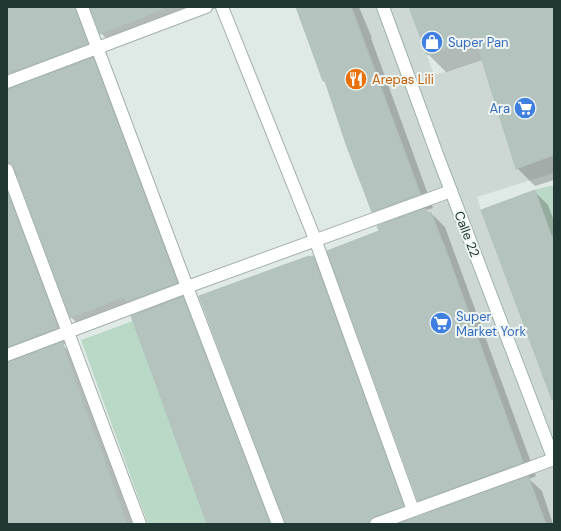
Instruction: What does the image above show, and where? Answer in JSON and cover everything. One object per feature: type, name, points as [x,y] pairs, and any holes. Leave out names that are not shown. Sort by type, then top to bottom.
[{"type":"street","points":[[82,7],[278,524]]},
{"type":"street","points":[[7,82],[206,7]]},
{"type":"street","points":[[222,7],[315,239],[413,510]]},
{"type":"street","name":"Calle 22","points":[[383,7],[451,191],[554,460]]},
{"type":"street","points":[[7,170],[140,524]]},
{"type":"street","points":[[7,355],[315,239],[451,191]]},
{"type":"street","points":[[376,524],[554,460]]},
{"type":"shaded area","points":[[352,7],[409,7],[434,75],[481,60],[554,33],[554,173],[477,197],[554,406],[554,524],[545,524],[432,212],[428,213]]},
{"type":"green space","points":[[554,185],[554,234],[551,236],[534,190]]},
{"type":"green space","points":[[133,321],[207,524],[148,524],[81,340]]},
{"type":"building","points":[[7,7],[75,7],[88,44],[7,74]]},
{"type":"building","points":[[90,7],[164,7],[164,9],[100,34]]},
{"type":"building","points":[[296,7],[351,7],[420,194],[372,212],[346,144],[325,81],[323,81]]},
{"type":"building","points":[[409,7],[554,7],[554,155],[516,169],[475,38],[427,55]]},
{"type":"building","points":[[93,58],[177,283],[126,302],[124,297],[70,318],[14,167],[7,163],[7,89]]},
{"type":"building","points":[[535,190],[554,243],[554,400],[552,400],[481,210]]},
{"type":"building","points":[[7,191],[57,328],[7,347]]},
{"type":"building","points":[[425,208],[427,214],[431,212],[443,242],[523,462],[418,501],[327,251],[379,231],[377,226]]},
{"type":"building","points":[[309,256],[313,256],[404,506],[373,517],[369,524],[285,524],[199,296]]},
{"type":"building","points":[[183,297],[270,524],[207,524],[131,316]]},
{"type":"building","points":[[62,342],[127,524],[7,524],[7,362]]},
{"type":"building","points":[[528,476],[546,524],[398,524]]},
{"type":"place","name":"Super Pan","points":[[432,42]]},
{"type":"place","name":"Arepas Lili","points":[[356,79]]},
{"type":"place","name":"Ara","points":[[525,108]]},
{"type":"place","name":"Super Market York","points":[[441,323]]}]
